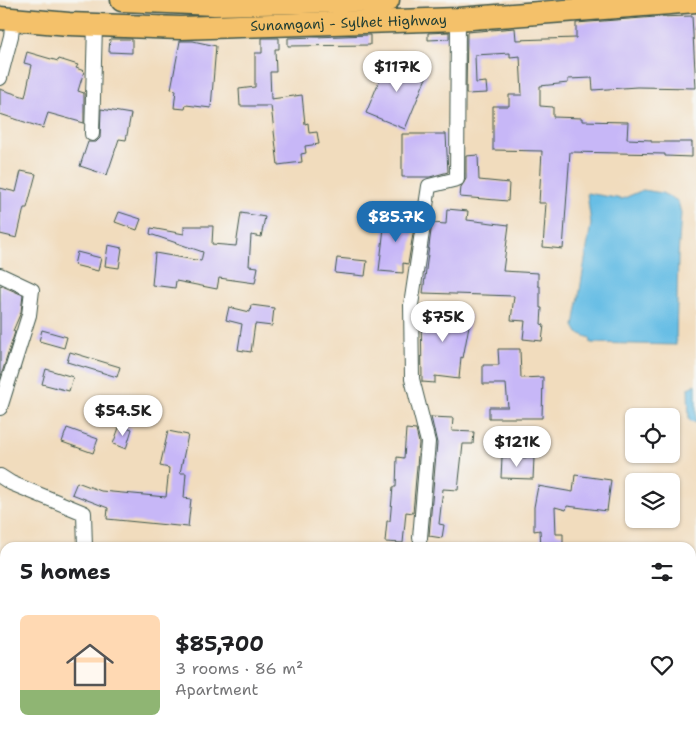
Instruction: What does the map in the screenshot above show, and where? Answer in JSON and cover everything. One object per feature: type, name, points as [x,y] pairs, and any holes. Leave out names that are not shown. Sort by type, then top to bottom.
[{"type":"main road","name":"Sunamganj - Sylhet Highway","points":[[122,0],[214,4],[388,0]]},
{"type":"main road","name":"Sunamganj - Sylhet Highway","points":[[6,18],[95,25],[180,28],[458,19],[696,1]]},
{"type":"street","points":[[0,78],[12,36],[6,18]]},
{"type":"street","points":[[420,538],[428,442],[412,380],[411,305],[429,186],[457,179],[458,19]]},
{"type":"street","points":[[92,134],[95,25]]},
{"type":"street","points":[[0,275],[32,290],[29,315],[0,408]]},
{"type":"street","points":[[0,476],[11,483],[84,513],[85,542]]},
{"type":"water","points":[[643,190],[662,193],[678,201],[681,213],[676,345],[591,343],[590,338],[578,333],[574,326],[591,224],[587,193],[622,199]]},
{"type":"water","points":[[696,384],[696,423],[689,420],[688,388]]},
{"type":"building","points":[[692,16],[696,88],[637,87],[593,90],[592,78],[568,79],[568,83],[540,86],[540,106],[553,107],[553,117],[582,118],[582,121],[628,122],[627,139],[651,140],[651,142],[692,142],[692,157],[665,156],[665,154],[570,152],[563,249],[543,247],[546,203],[539,203],[542,151],[493,150],[493,106],[509,106],[509,95],[522,95],[520,56],[510,57],[510,53],[475,55],[476,83],[486,82],[487,93],[466,94],[467,32],[515,28],[516,40],[576,38],[576,23]]},
{"type":"building","points":[[449,32],[449,39],[428,40],[428,33]]},
{"type":"building","points":[[370,35],[370,45],[288,46],[288,38]]},
{"type":"building","points":[[262,38],[279,38],[279,49],[275,49],[276,72],[270,72],[271,99],[302,95],[305,124],[308,123],[309,133],[317,132],[319,144],[305,146],[306,153],[301,154],[302,162],[278,165],[271,106],[240,106],[239,89],[255,87],[255,53],[262,53]]},
{"type":"building","points":[[110,39],[132,39],[132,53],[109,52]]},
{"type":"building","points":[[180,41],[193,41],[216,46],[211,108],[186,105],[185,109],[174,108],[176,90],[171,89]]},
{"type":"building","points":[[27,52],[78,65],[76,68],[84,71],[78,91],[84,93],[84,123],[48,113],[43,128],[0,114],[0,89],[25,97],[32,65],[24,63]]},
{"type":"building","points":[[389,57],[428,73],[405,129],[366,113]]},
{"type":"building","points":[[101,109],[131,114],[126,140],[119,139],[107,175],[80,166],[88,142],[96,142],[100,138]]},
{"type":"building","points":[[402,134],[446,134],[448,172],[430,177],[402,177]]},
{"type":"building","points":[[478,155],[479,180],[509,183],[508,201],[460,197],[461,187],[466,179],[466,156]]},
{"type":"building","points":[[21,171],[36,174],[27,208],[24,208],[17,238],[0,234],[0,188],[16,192]]},
{"type":"building","points":[[392,209],[406,211],[406,221],[415,222],[408,264],[403,263],[403,273],[379,271],[385,219],[391,220]]},
{"type":"building","points":[[447,209],[468,211],[467,220],[509,225],[503,271],[538,273],[540,308],[542,308],[541,324],[544,325],[542,341],[523,339],[525,321],[511,320],[514,296],[423,293],[432,223],[446,224]]},
{"type":"building","points":[[119,212],[141,219],[137,230],[115,222]]},
{"type":"building","points":[[241,213],[265,217],[261,237],[251,235],[249,266],[258,267],[255,283],[219,278],[217,289],[176,281],[175,288],[152,285],[155,253],[201,261],[203,252],[150,234],[151,228],[184,234],[184,226],[213,226],[212,244],[236,246]]},
{"type":"building","points":[[108,245],[122,248],[119,268],[105,266]]},
{"type":"building","points":[[77,252],[101,258],[98,271],[74,265]]},
{"type":"building","points":[[337,258],[367,261],[365,276],[335,273]]},
{"type":"building","points":[[0,285],[23,295],[21,312],[13,331],[15,332],[0,379]]},
{"type":"building","points":[[251,305],[274,308],[272,326],[255,324],[251,352],[238,350],[242,324],[226,320],[229,307],[250,312]]},
{"type":"building","points":[[421,307],[471,315],[463,358],[461,357],[459,379],[435,376],[435,383],[422,382]]},
{"type":"building","points":[[42,330],[67,337],[64,348],[39,341]]},
{"type":"building","points":[[498,349],[520,349],[521,378],[543,377],[542,418],[489,418],[489,407],[508,407],[506,384],[483,384],[483,365],[499,365]]},
{"type":"building","points":[[70,352],[120,367],[117,377],[67,362]]},
{"type":"building","points":[[46,369],[73,377],[69,391],[42,384]]},
{"type":"building","points":[[431,417],[453,418],[452,431],[474,432],[473,444],[463,444],[458,490],[443,489],[439,524],[444,525],[442,538],[429,536],[437,443]]},
{"type":"building","points":[[120,425],[132,429],[126,449],[113,444]]},
{"type":"building","points":[[67,428],[98,439],[93,453],[62,442]]},
{"type":"building","points":[[406,429],[416,430],[419,443],[413,513],[406,512],[403,542],[385,542],[387,521],[390,521],[393,487],[396,487],[397,457],[404,458]]},
{"type":"building","points":[[168,431],[188,435],[180,473],[186,473],[184,498],[191,499],[188,527],[107,519],[108,508],[72,494],[77,482],[101,491],[166,497],[169,468],[160,466]]},
{"type":"building","points":[[502,457],[534,458],[533,479],[501,478]]},
{"type":"building","points":[[575,475],[611,480],[607,511],[567,506],[566,510],[555,507],[556,534],[563,534],[563,542],[541,542],[540,530],[534,531],[534,507],[538,486],[573,492]]}]
